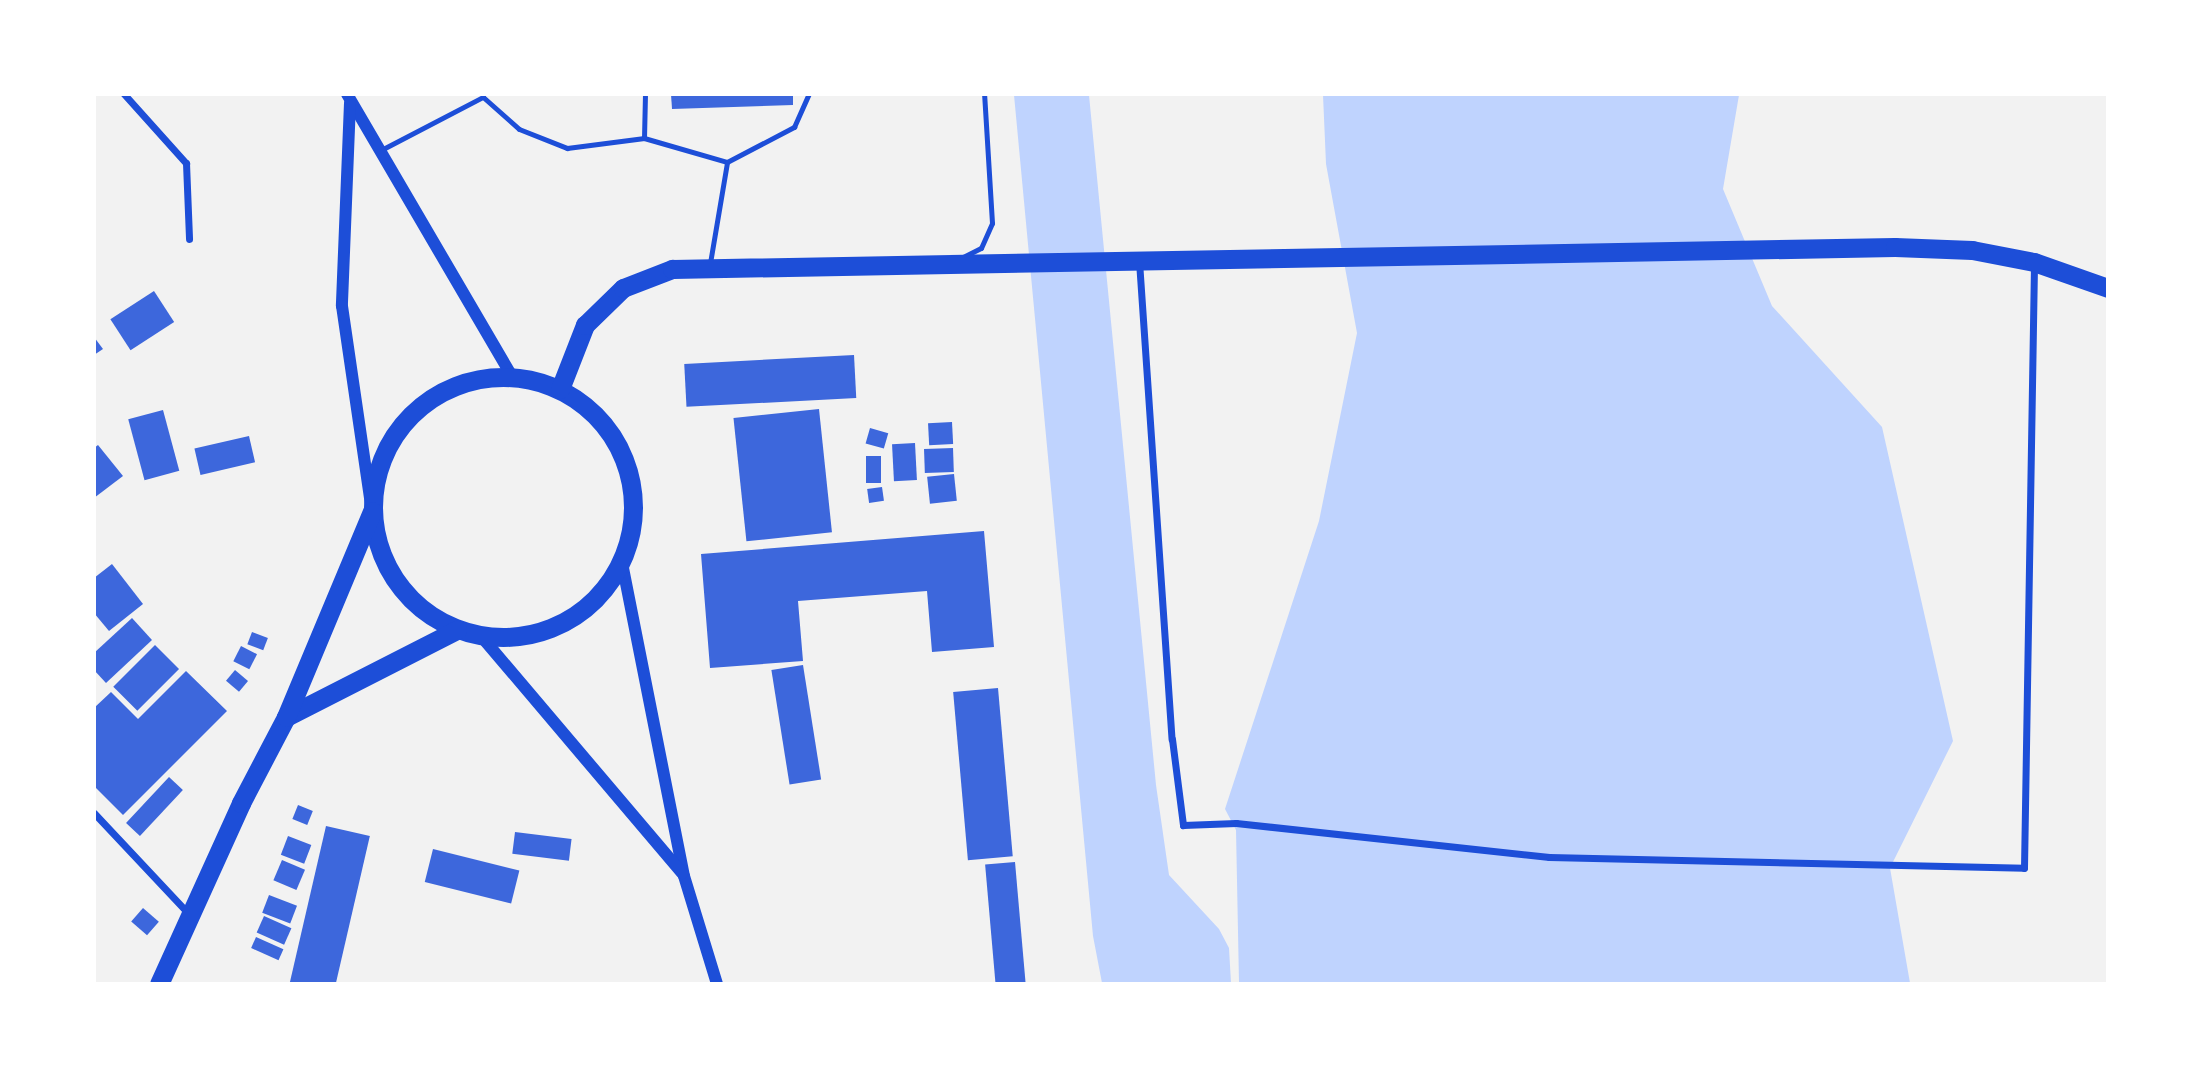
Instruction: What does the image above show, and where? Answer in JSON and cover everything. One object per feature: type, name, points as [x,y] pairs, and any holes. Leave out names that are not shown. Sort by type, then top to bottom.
[{"type":"highway","points":[[560,389],[585,325],[623,288],[672,268],[1895,247],[1972,250],[2034,262],[2108,288]]},
{"type":"highway","points":[[159,984],[241,803],[286,718],[372,511],[393,434],[425,401],[466,380],[512,376],[560,389],[601,420],[626,464],[634,514],[622,563],[598,598],[564,624],[524,637],[481,636],[457,630],[413,603],[383,561],[372,511]]},
{"type":"highway","points":[[286,718],[457,630]]},
{"type":"street","points":[[124,94],[186,163],[189,239]]},
{"type":"street","points":[[349,99],[512,376]]},
{"type":"street","points":[[349,99],[342,306],[372,511]]},
{"type":"street","points":[[1139,261],[1169,699],[1183,825],[1236,823],[1549,857],[2024,868],[2034,262]]},
{"type":"street","points":[[622,563],[684,876],[717,984]]},
{"type":"street","points":[[481,636],[684,876]]},
{"type":"street","points":[[94,813],[190,915]]},
{"type":"lane","points":[[645,94],[645,138]]},
{"type":"lane","points":[[379,151],[483,97],[519,129],[567,148],[645,138],[727,162],[794,127],[809,94]]},
{"type":"lane","points":[[936,264],[961,258],[981,248],[992,223],[984,94]]},
{"type":"lane","points":[[709,268],[727,162]]},
{"type":"water","points":[[1014,95],[1089,95],[1156,785],[1169,875],[1219,929],[1229,948],[1231,983],[1102,983],[1093,936]]},
{"type":"water","points":[[1323,95],[1739,95],[1723,189],[1772,306],[1882,427],[1953,741],[1890,868],[1910,983],[1239,983],[1236,830],[1225,809],[1319,521],[1357,333],[1326,164]]},
{"type":"building","points":[[671,94],[793,94],[793,105],[672,109]]},
{"type":"building","points":[[154,291],[174,322],[131,350],[110,319]]},
{"type":"building","points":[[94,337],[103,349],[94,355]]},
{"type":"building","points":[[854,355],[856,398],[686,407],[684,364]]},
{"type":"building","points":[[819,409],[832,532],[746,541],[733,418]]},
{"type":"building","points":[[163,410],[179,471],[145,480],[128,419]]},
{"type":"building","points":[[952,422],[953,444],[929,445],[928,423]]},
{"type":"building","points":[[870,428],[888,433],[884,449],[866,443]]},
{"type":"building","points":[[249,436],[255,462],[201,475],[194,449]]},
{"type":"building","points":[[915,443],[917,480],[894,481],[892,444]]},
{"type":"building","points":[[98,445],[123,476],[94,498],[94,448]]},
{"type":"building","points":[[953,448],[954,472],[925,473],[924,449]]},
{"type":"building","points":[[866,456],[881,456],[881,483],[866,483]]},
{"type":"building","points":[[954,474],[957,501],[930,504],[927,477]]},
{"type":"building","points":[[882,487],[884,501],[869,503],[867,489]]},
{"type":"building","points":[[984,531],[994,647],[932,652],[927,591],[798,601],[803,661],[710,668],[701,554]]},
{"type":"building","points":[[112,564],[143,604],[109,631],[94,613],[94,578]]},
{"type":"building","points":[[132,618],[152,640],[106,683],[94,670],[94,653]]},
{"type":"building","points":[[252,632],[268,638],[263,650],[247,644]]},
{"type":"building","points":[[155,645],[179,669],[137,711],[113,687]]},
{"type":"building","points":[[241,646],[257,654],[249,669],[233,661]]},
{"type":"building","points":[[803,665],[821,780],[790,785],[771,670]]},
{"type":"building","points":[[235,670],[248,681],[239,692],[226,681]]},
{"type":"building","points":[[186,671],[227,711],[123,815],[94,786],[94,708],[111,692],[138,719]]},
{"type":"building","points":[[998,688],[1013,856],[968,860],[953,692]]},
{"type":"building","points":[[169,777],[183,790],[140,836],[126,823]]},
{"type":"building","points":[[298,805],[313,811],[307,825],[292,819]]},
{"type":"building","points":[[326,826],[370,836],[336,984],[290,984]]},
{"type":"building","points":[[515,832],[572,839],[569,861],[512,854]]},
{"type":"building","points":[[288,836],[311,845],[304,864],[281,855]]},
{"type":"building","points":[[433,849],[519,871],[511,904],[425,882]]},
{"type":"building","points":[[282,860],[305,870],[296,890],[273,880]]},
{"type":"building","points":[[1015,862],[1026,984],[996,984],[985,865]]},
{"type":"building","points":[[269,895],[297,906],[290,923],[262,913]]},
{"type":"building","points":[[143,908],[159,922],[147,935],[131,922]]},
{"type":"building","points":[[264,916],[291,928],[284,945],[257,932]]},
{"type":"building","points":[[256,937],[283,949],[279,960],[251,948]]}]
